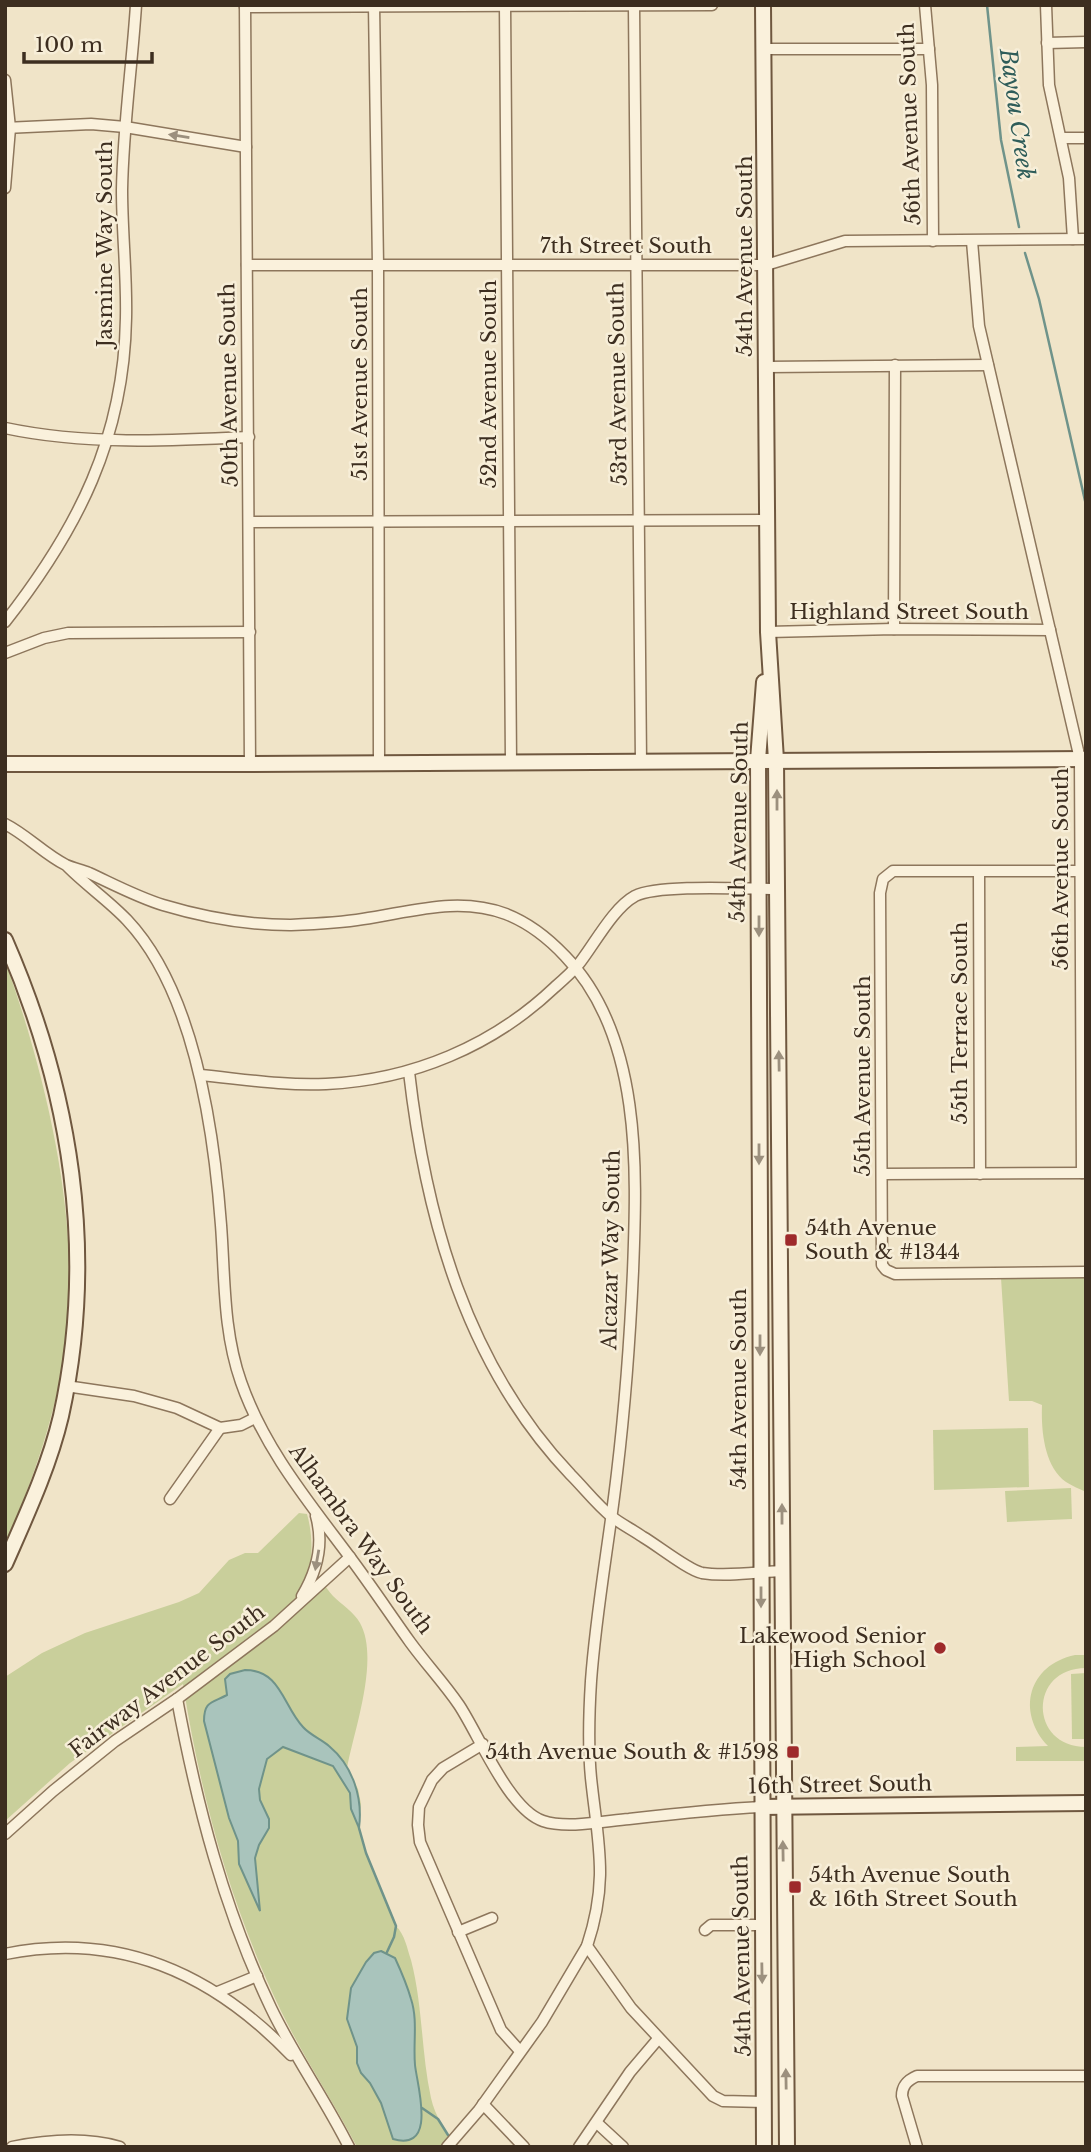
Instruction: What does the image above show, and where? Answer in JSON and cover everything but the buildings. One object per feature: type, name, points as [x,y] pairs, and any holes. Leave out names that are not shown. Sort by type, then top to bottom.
[{"type":"main road","name":"54th Avenue South","points":[[763,5],[768,632],[776,761],[787,2147]]},
{"type":"main road","name":"54th Avenue South","points":[[764,2147],[758,760],[768,632]]},
{"type":"main road","points":[[5,764],[1083,759]]},
{"type":"main road","points":[[5,940],[41,1041],[61,1114],[78,1219],[79,1278],[75,1332],[60,1418],[37,1492],[5,1564]]},
{"type":"main road","name":"16th Street South","points":[[761,1807],[1086,1803]]},
{"type":"street","name":"Jasmine Way South","points":[[5,622],[45,570],[65,537],[84,502],[108,441],[121,373],[126,321],[122,194],[135,5]]},
{"type":"street","points":[[245,6],[712,5]]},
{"type":"street","name":"56th Avenue South","points":[[925,5],[932,85],[933,241]]},
{"type":"street","points":[[1046,5],[1049,85],[1069,178],[1073,239]]},
{"type":"street","name":"50th Avenue South","points":[[245,6],[250,764]]},
{"type":"street","name":"51st Avenue South","points":[[374,6],[380,522],[379,763]]},
{"type":"street","name":"52nd Avenue South","points":[[505,6],[511,762]]},
{"type":"street","name":"53rd Avenue South","points":[[634,6],[641,762]]},
{"type":"street","points":[[1047,43],[1086,42]]},
{"type":"street","points":[[764,49],[929,49]]},
{"type":"street","points":[[5,80],[5,188]]},
{"type":"street","points":[[7,128],[81,124],[125,127],[246,148]]},
{"type":"street","points":[[1062,138],[1086,138]]},
{"type":"street","name":"7th Street South","points":[[247,265],[766,265],[845,241],[1086,239]]},
{"type":"street","name":"56th Avenue South","points":[[972,241],[979,326],[1049,630],[1083,759],[1080,872],[1084,1173]]},
{"type":"street","points":[[894,629],[895,365]]},
{"type":"street","points":[[767,368],[988,365]]},
{"type":"street","points":[[5,428],[108,441],[249,437]]},
{"type":"street","points":[[250,522],[768,520]]},
{"type":"street","name":"Highland Street South","points":[[768,632],[894,629],[1049,630]]},
{"type":"street","points":[[5,653],[26,643],[68,633],[250,632]]},
{"type":"street","name":"Alcazar Way South","points":[[5,824],[65,864],[163,905],[251,923],[329,923],[435,906],[462,905],[506,914],[554,943],[593,991],[607,1021],[621,1065],[631,1115],[635,1166],[635,1230],[629,1347],[590,1689],[591,1776],[597,1822]]},
{"type":"street","name":"Alhambra Way South","points":[[65,864],[127,919],[162,968],[174,995],[200,1075],[214,1152],[226,1317],[240,1381],[268,1443],[412,1645],[458,1704],[510,1792],[529,1814],[557,1824],[597,1822]]},
{"type":"street","name":"55th Avenue South","points":[[979,872],[893,871],[883,879],[880,893],[882,1265],[895,1274],[1086,1272]]},
{"type":"street","points":[[979,872],[1080,872]]},
{"type":"street","name":"55th Terrace South","points":[[979,872],[979,1174]]},
{"type":"street","points":[[200,1075],[326,1084],[409,1072],[460,1052],[517,1019],[576,967],[623,905],[636,896],[662,890],[777,889]]},
{"type":"street","points":[[409,1072],[416,1136],[447,1258],[478,1340],[491,1367],[524,1420],[611,1517],[699,1572],[782,1571]]},
{"type":"street","points":[[883,1174],[1084,1173]]},
{"type":"street","points":[[760,1277],[781,1276]]},
{"type":"street","points":[[66,1386],[134,1396],[177,1408],[220,1428],[255,1418]]},
{"type":"street","points":[[170,1499],[220,1428]]},
{"type":"street","points":[[296,1606],[316,1569],[319,1537],[314,1509]]},
{"type":"street","name":"Fairway Avenue South","points":[[5,1834],[115,1741],[177,1699],[274,1626],[350,1557]]},
{"type":"street","points":[[177,1699],[204,1825],[231,1914],[257,1976],[300,2065],[349,2147]]},
{"type":"street","points":[[483,1744],[443,1768],[428,1787],[419,1807],[420,1842],[500,2030],[520,2050]]},
{"type":"street","name":"16th Street South","points":[[597,1822],[761,1807]]},
{"type":"street","points":[[447,2147],[483,2105],[566,1984],[587,1946],[601,1891],[601,1850],[597,1822]]},
{"type":"street","points":[[458,1932],[492,1918]]},
{"type":"street","points":[[705,1930],[712,1925],[762,1925]]},
{"type":"street","points":[[587,1946],[631,2008],[713,2096],[723,2101],[764,2102]]},
{"type":"street","points":[[5,1954],[53,1947],[90,1948],[157,1963],[218,1992],[274,2037],[300,2065]]},
{"type":"street","points":[[218,1992],[257,1976]]},
{"type":"street","points":[[579,2147],[630,2072],[658,2039]]},
{"type":"street","points":[[917,2147],[902,2089],[908,2080],[917,2076],[1086,2076]]},
{"type":"street","points":[[483,2105],[524,2147]]},
{"type":"street","points":[[597,2123],[623,2147]]},
{"type":"street","points":[[12,2147],[52,2141],[92,2141],[120,2147]]},
{"type":"green space","points":[[5,961],[34,1051],[56,1146],[68,1242],[69,1289],[67,1335],[52,1415],[26,1494],[5,1543]]},
{"type":"green space","points":[[1086,1277],[1086,1492],[1066,1482],[1053,1467],[1043,1436],[1042,1405],[1032,1401],[1009,1401],[1001,1278]]},
{"type":"green space","points":[[1028,1428],[1029,1487],[934,1490],[933,1430]]},
{"type":"green space","points":[[1071,1488],[1072,1519],[1007,1522],[1005,1491]]},
{"type":"green space","points":[[299,1513],[307,1514],[309,1521],[311,1565],[333,1596],[360,1623],[365,1638],[367,1675],[347,1768],[358,1789],[361,1804],[359,1828],[366,1853],[411,1960],[431,2098],[454,2147],[357,2147],[281,2011],[247,1932],[209,1810],[183,1684],[70,1763],[5,1821],[5,1677],[42,1653],[85,1633],[199,1593],[229,1560],[245,1553],[258,1553]]},
{"type":"green space","points":[[1086,1655],[1086,1668],[1067,1671],[1054,1680],[1045,1693],[1043,1708],[1046,1722],[1054,1735],[1067,1744],[1086,1747],[1086,1761],[1016,1761],[1016,1747],[1048,1746],[1032,1719],[1030,1705],[1037,1679],[1059,1660]]},
{"type":"green space","points":[[1086,1673],[1086,1739],[1072,1739],[1071,1674]]},
{"type":"water","points":[[245,1670],[257,1672],[274,1682],[303,1727],[337,1754],[354,1783],[360,1817],[359,1828],[351,1809],[350,1793],[333,1766],[283,1747],[267,1759],[259,1789],[260,1800],[269,1819],[269,1828],[255,1858],[260,1911],[239,1864],[238,1841],[229,1818],[204,1721],[207,1706],[227,1695],[225,1679],[230,1674]]},
{"type":"water","points":[[381,1951],[395,1958],[413,2007],[415,2065],[422,2114],[416,2136],[407,2140],[393,2139],[381,2103],[357,2063],[357,2047],[347,2019],[351,1988],[366,1962],[374,1953]]},
{"type":"waterway","name":"Bayou Creek","points":[[987,5],[1001,140],[1019,227]]},
{"type":"waterway","name":"Bayou Creek","points":[[1025,253],[1039,299],[1086,505]]},
{"type":"waterway","points":[[359,1828],[366,1853],[396,1926],[387,1952]]},
{"type":"waterway","points":[[422,2108],[438,2119],[448,2135]]},
{"type":"place","name":"54th Avenue South & #1344","points":[[791,1240]]},
{"type":"place","name":"Lakewood Senior High School","points":[[940,1648]]},
{"type":"place","name":"54th Avenue South & #1598","points":[[793,1752]]},
{"type":"place","name":"54th Avenue South & 16th Street South","points":[[795,1887]]}]
